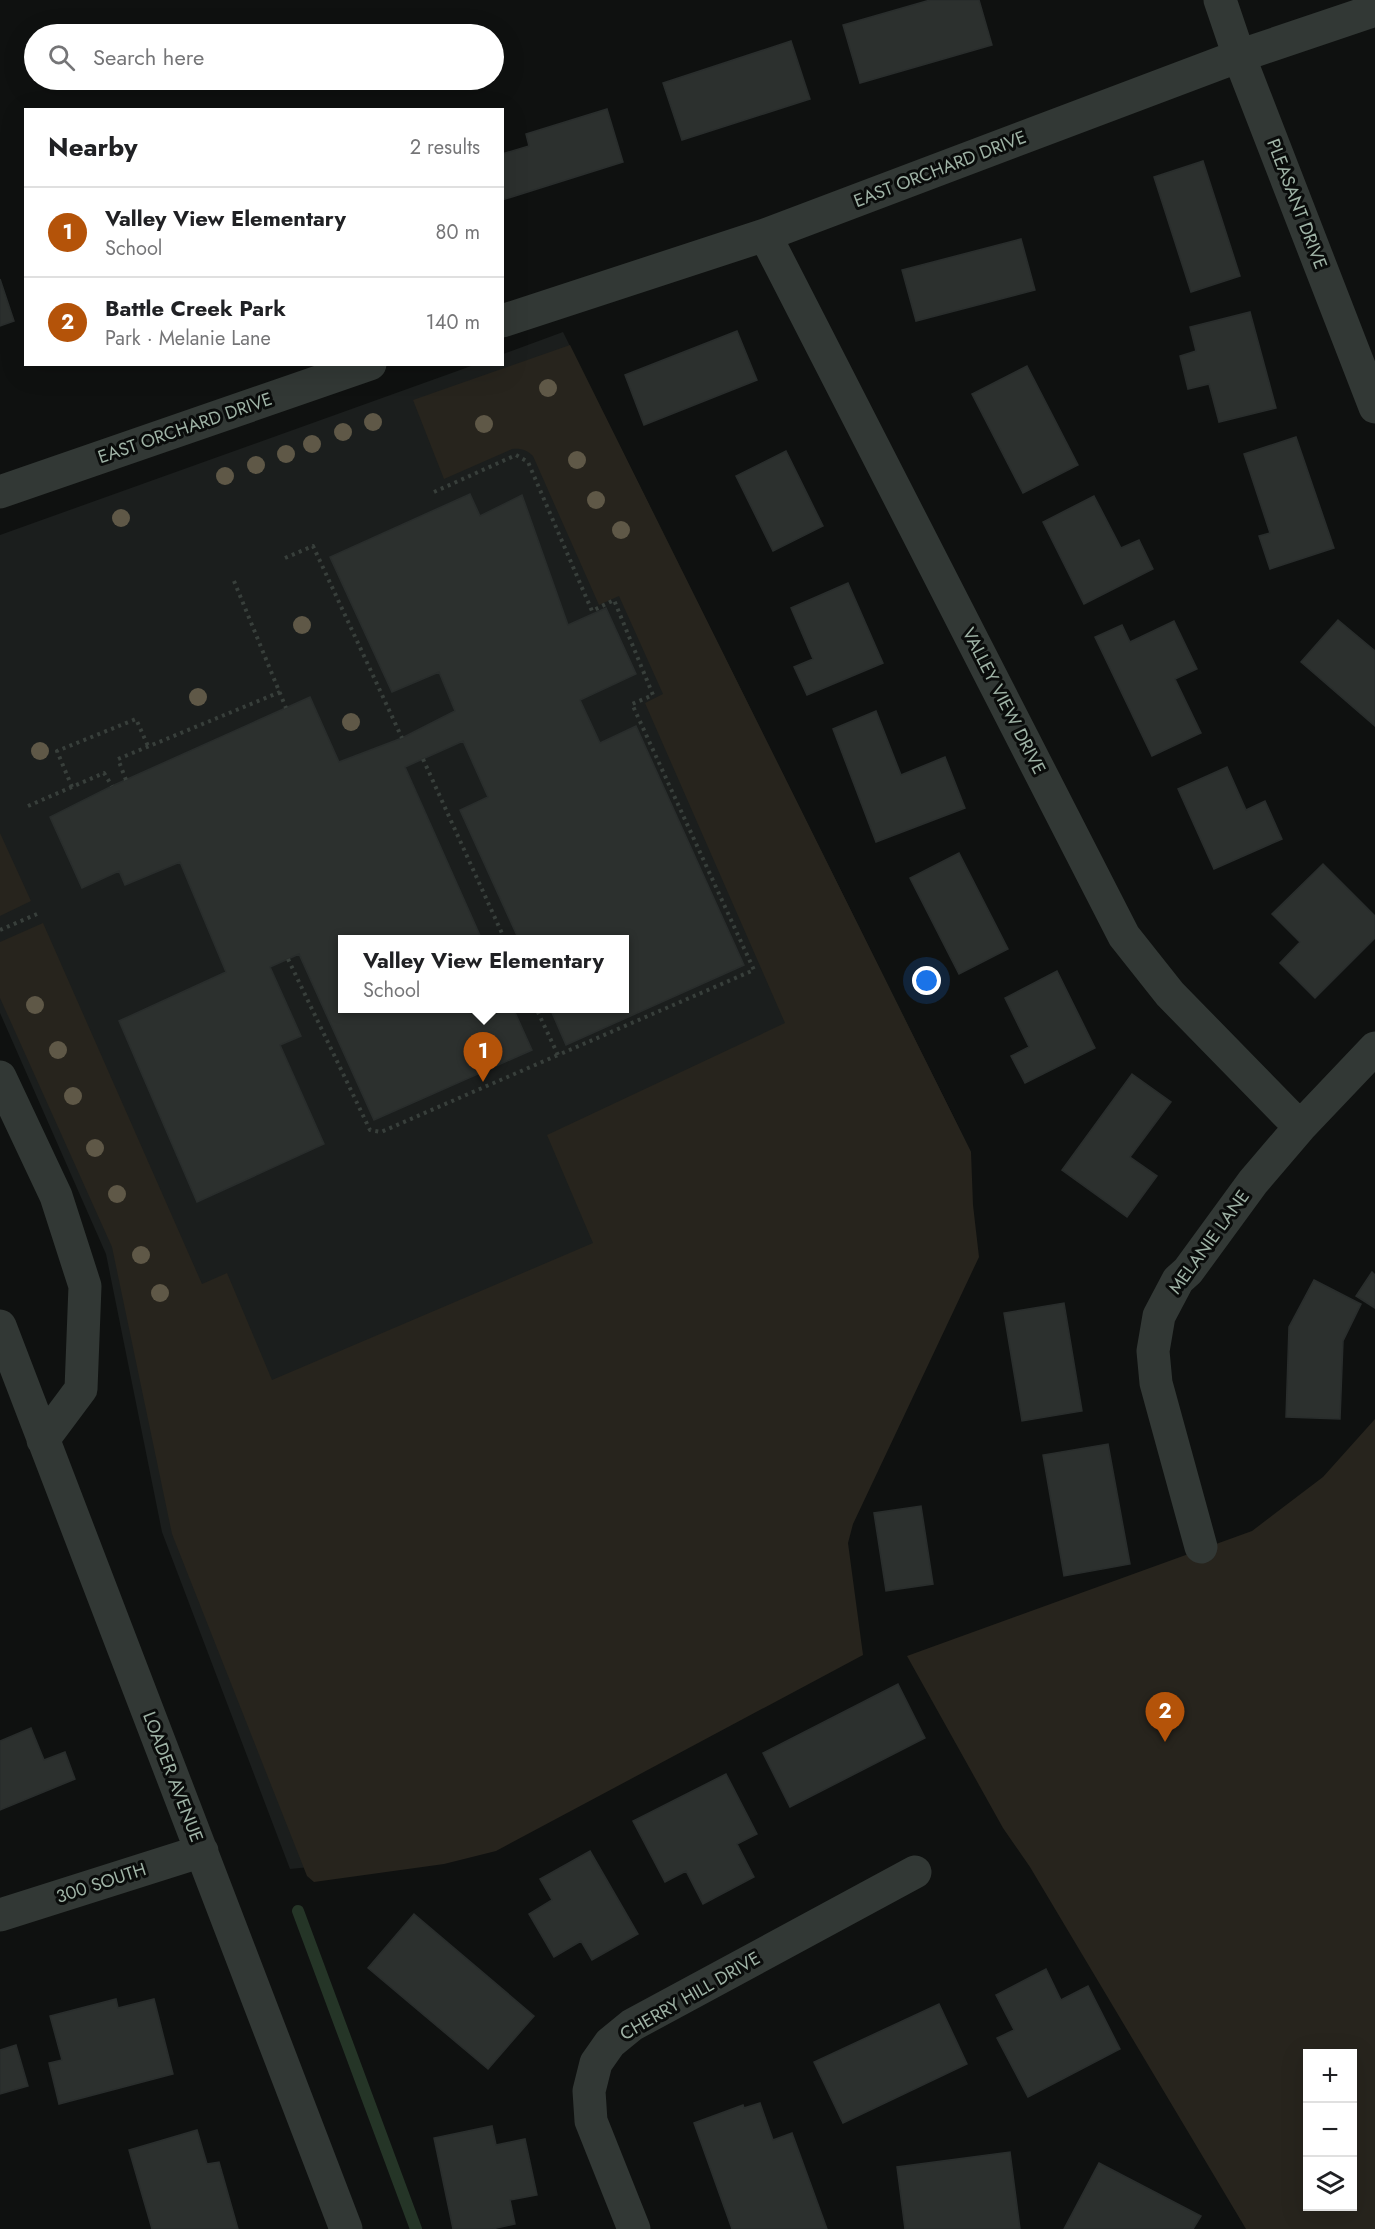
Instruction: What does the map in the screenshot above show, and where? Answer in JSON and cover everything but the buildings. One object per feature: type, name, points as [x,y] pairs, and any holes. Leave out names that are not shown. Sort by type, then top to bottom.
[{"type":"street","name":"PLEASANT DRIVE","points":[[1220,0],[1239,56],[1375,407]]},
{"type":"street","name":"EAST ORCHARD DRIVE","points":[[504,320],[765,235],[1239,56],[1375,10]]},
{"type":"street","name":"VALLEY VIEW DRIVE","points":[[765,235],[1124,936],[1170,994],[1300,1127]]},
{"type":"street","name":"EAST ORCHARD DRIVE","points":[[0,492],[364,366]]},
{"type":"street","name":"MELANIE LANE","points":[[1201,1547],[1156,1383],[1153,1351],[1159,1316],[1178,1280],[1188,1271],[1253,1182],[1300,1127],[1375,1048]]},
{"type":"street","points":[[0,1077],[56,1196],[85,1286],[81,1389],[43,1440]]},
{"type":"street","name":"LOADER AVENUE","points":[[0,1326],[346,2229]]},
{"type":"street","name":"300 SOUTH","points":[[0,1915],[202,1851]]},
{"type":"street","name":"CHERRY HILL DRIVE","points":[[634,2229],[591,2121],[589,2091],[596,2063],[610,2043],[632,2025],[915,1872]]},
{"type":"path","points":[[288,959],[370,1130],[381,1131],[754,970],[632,704],[653,695],[614,600],[592,611],[528,462],[516,455],[434,492]]},
{"type":"path","points":[[285,558],[313,546],[402,738]]},
{"type":"path","points":[[234,581],[286,708]]},
{"type":"path","points":[[126,780],[118,759],[280,692]]},
{"type":"path","points":[[72,787],[57,751],[136,719],[149,747]]},
{"type":"path","points":[[423,759],[503,935]]},
{"type":"path","points":[[28,806],[104,773],[112,786]]},
{"type":"path","points":[[0,930],[37,914]]},
{"type":"path","points":[[538,1013],[558,1055]]},
{"type":"shaded area","points":[[563,332],[971,1152],[460,1852],[290,1869],[162,1532],[106,1254],[0,1013],[0,535],[471,366],[504,366],[504,354]]},
{"type":"shaded area","points":[[570,345],[971,1152],[973,1205],[979,1257],[853,1524],[848,1543],[863,1655],[496,1851],[444,1864],[314,1882],[307,1876],[172,1534],[112,1247],[0,998],[0,942],[43,923],[202,1284],[227,1273],[272,1380],[593,1243],[547,1135],[785,1023],[645,703],[663,694],[619,596],[599,605],[533,456],[524,450],[512,449],[444,479],[413,400]]},
{"type":"shaded area","points":[[0,833],[31,901],[0,916]]},
{"type":"shaded area","points":[[1375,1419],[1375,2229],[1246,2229],[1030,1867],[1003,1828],[907,1656],[1252,1531],[1323,1477]]},
{"type":"waterway","points":[[298,1911],[416,2229]]},
{"type":"place","name":"Valley View Elementary","points":[[483,1082]]},
{"type":"place","name":"Battle Creek Park","points":[[1165,1742]]}]
